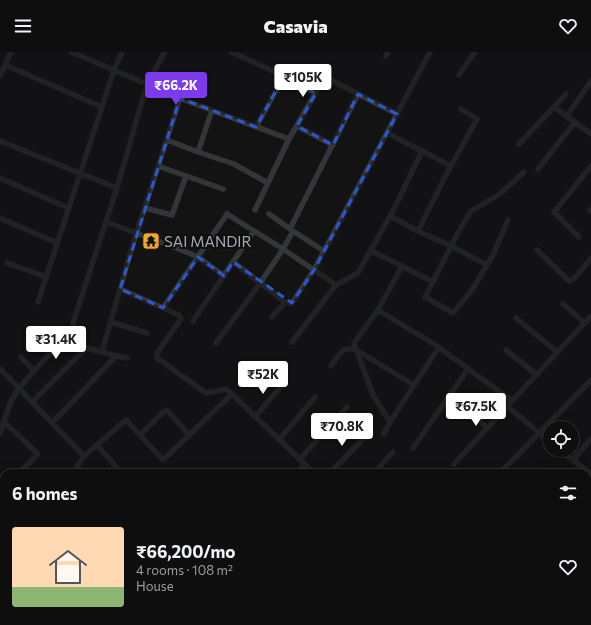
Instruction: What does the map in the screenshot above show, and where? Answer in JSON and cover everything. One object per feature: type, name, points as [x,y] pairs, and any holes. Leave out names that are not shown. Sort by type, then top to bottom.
[{"type":"street","points":[[0,76],[11,52]]},
{"type":"street","points":[[71,52],[180,98],[289,138]]},
{"type":"street","points":[[38,302],[114,70],[122,52]]},
{"type":"street","points":[[127,358],[86,348],[74,331],[73,323],[117,188],[147,84],[165,52]]},
{"type":"street","points":[[231,52],[284,76],[316,93]]},
{"type":"street","points":[[233,262],[261,282],[285,302],[292,303],[314,270],[430,52]]},
{"type":"street","points":[[459,75],[475,52]]},
{"type":"street","points":[[5,65],[102,107]]},
{"type":"street","points":[[256,127],[284,76]]},
{"type":"street","points":[[255,210],[289,138],[325,77],[397,114]]},
{"type":"street","points":[[567,116],[591,81]]},
{"type":"street","points":[[216,344],[283,249],[358,94]]},
{"type":"street","points":[[519,144],[566,94]]},
{"type":"street","points":[[102,352],[120,289],[180,98]]},
{"type":"street","points":[[554,107],[591,134]]},
{"type":"street","points":[[418,231],[477,119],[461,109]]},
{"type":"street","points":[[198,152],[212,110]]},
{"type":"street","points":[[538,169],[575,122]]},
{"type":"street","points":[[297,126],[332,145]]},
{"type":"street","points":[[387,133],[451,166]]},
{"type":"street","points":[[167,140],[234,164],[268,182]]},
{"type":"street","points":[[0,141],[117,188]]},
{"type":"street","points":[[292,342],[336,285],[358,273],[372,251],[422,151]]},
{"type":"street","points":[[158,166],[223,189]]},
{"type":"street","points":[[579,237],[554,212],[591,166]]},
{"type":"street","points":[[508,220],[493,255],[472,290],[453,313],[425,297],[471,211],[500,194],[524,172]]},
{"type":"street","points":[[145,208],[172,214],[186,176]]},
{"type":"street","points":[[0,178],[68,208]]},
{"type":"street","points":[[163,308],[227,214],[283,249],[336,285]]},
{"type":"street","points":[[269,214],[324,251]]},
{"type":"street","points":[[390,216],[487,265]]},
{"type":"street","points":[[0,218],[57,243]]},
{"type":"street","points":[[106,222],[198,257],[224,276]]},
{"type":"street","points":[[193,321],[254,231]]},
{"type":"street","points":[[537,250],[569,281],[574,279],[591,258]]},
{"type":"street","points":[[372,251],[433,282]]},
{"type":"street","points":[[7,263],[46,277]]},
{"type":"street","points":[[390,422],[373,395],[354,343],[378,310],[402,266]]},
{"type":"street","points":[[120,289],[179,315],[181,320],[157,353],[157,358],[206,393],[226,389],[310,469]]},
{"type":"street","points":[[272,317],[285,302]]},
{"type":"street","points":[[563,304],[584,323]]},
{"type":"street","points":[[378,310],[439,347],[512,401]]},
{"type":"street","points":[[454,464],[591,316]]},
{"type":"street","points":[[516,318],[557,352]]},
{"type":"street","points":[[111,322],[147,333]]},
{"type":"street","points":[[0,433],[11,401],[19,388],[52,352],[51,347],[35,328]]},
{"type":"street","points":[[384,434],[390,422],[439,347]]},
{"type":"street","points":[[32,402],[86,348]]},
{"type":"street","points":[[331,366],[343,350],[349,348],[356,350],[414,385]]},
{"type":"street","points":[[506,350],[537,375]]},
{"type":"street","points":[[52,423],[116,356]]},
{"type":"street","points":[[20,357],[34,371]]},
{"type":"street","points":[[413,448],[468,369]]},
{"type":"street","points":[[0,370],[84,456]]},
{"type":"street","points":[[504,469],[591,380]]},
{"type":"street","points":[[256,417],[283,384]]},
{"type":"street","points":[[78,469],[84,456],[126,420],[163,460],[232,394]]},
{"type":"street","points":[[279,440],[315,397]]},
{"type":"street","points":[[507,406],[543,437]]},
{"type":"street","points":[[298,469],[302,462],[347,407]]},
{"type":"street","points":[[466,409],[488,428]]},
{"type":"street","points":[[140,435],[163,412],[167,410],[189,435]]},
{"type":"street","points":[[2,425],[37,453],[38,455],[24,469]]},
{"type":"street","points":[[334,469],[368,434]]},
{"type":"street","points":[[573,460],[591,439]]},
{"type":"street","points":[[97,445],[117,468]]},
{"type":"street","points":[[378,469],[393,452]]},
{"type":"street","points":[[569,457],[585,469]]},
{"type":"highlighted area","points":[[284,76],[316,93],[297,126],[333,145],[358,94],[397,114],[314,270],[292,303],[233,262],[224,276],[198,257],[163,308],[120,289],[180,98],[256,127]]},
{"type":"place","name":"SAI MANDIR","points":[[151,241]]}]
